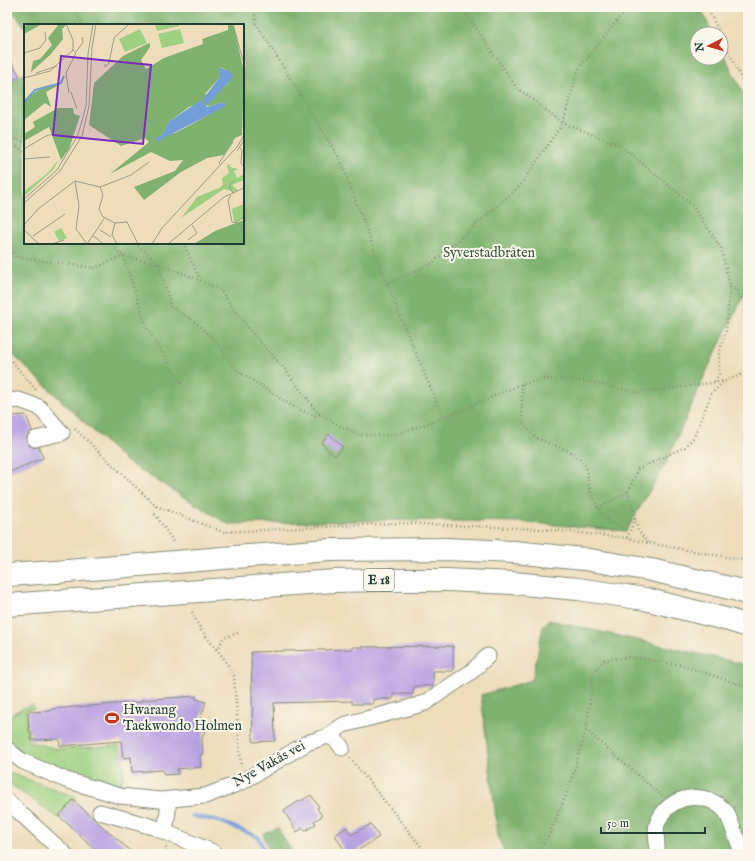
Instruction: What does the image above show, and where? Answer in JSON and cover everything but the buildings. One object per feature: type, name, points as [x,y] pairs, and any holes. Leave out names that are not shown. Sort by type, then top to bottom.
[{"type":"highway","name":"E 18","points":[[7,575],[330,550],[445,549],[514,552],[584,558],[651,570],[734,589],[748,594]]},
{"type":"highway","name":"E 18","points":[[7,605],[335,581],[446,580],[512,582],[578,589],[645,600],[748,626]]},
{"type":"street","points":[[7,401],[19,400],[39,407],[62,433],[35,439]]},
{"type":"street","name":"Nye Vakås vei","points":[[7,749],[22,761],[66,780],[120,796],[168,800],[204,796],[242,782],[307,743],[328,736],[343,725],[425,703],[471,672],[488,656]]},
{"type":"street","points":[[328,736],[336,740],[342,748]]},
{"type":"street","points":[[657,848],[656,834],[658,823],[663,813],[672,804],[681,799],[691,797],[709,799],[715,802],[727,813],[743,854]]},
{"type":"street","points":[[165,832],[168,800]]},
{"type":"street","points":[[8,804],[65,854]]},
{"type":"street","points":[[100,812],[153,827],[212,852]]},
{"type":"path","points":[[73,7],[82,24]]},
{"type":"path","points":[[254,7],[256,23],[341,161],[387,284],[443,418]]},
{"type":"path","points":[[462,7],[516,87],[564,123],[620,145],[692,205],[721,248],[730,287],[726,331],[719,353],[719,374],[715,382]]},
{"type":"path","points":[[387,284],[431,264],[519,187],[564,123],[578,70],[619,18],[636,7]]},
{"type":"path","points":[[707,7],[716,26]]},
{"type":"path","points":[[729,52],[748,92]]},
{"type":"path","points":[[7,138],[24,142]]},
{"type":"path","points":[[7,138],[24,152]]},
{"type":"path","points":[[111,244],[123,256],[147,328],[182,385]]},
{"type":"path","points":[[136,244],[159,264],[171,307],[194,321],[215,340],[235,369],[292,406],[314,416],[320,414]]},
{"type":"path","points":[[184,244],[200,280]]},
{"type":"path","points":[[7,247],[16,258],[94,268],[123,256],[159,264],[200,280],[220,290],[253,334],[288,373],[317,412],[358,435],[395,435],[443,418],[522,384],[547,379],[585,381],[636,392],[669,390],[724,381],[748,372]]},
{"type":"path","points":[[730,287],[736,290],[748,312]]},
{"type":"path","points":[[7,355],[38,393]]},
{"type":"path","points":[[648,544],[638,530],[628,492],[638,469],[685,447],[694,437],[711,394],[724,381]]},
{"type":"path","points":[[522,384],[522,422],[536,438],[574,453],[586,466],[590,491],[598,508],[609,523],[623,527],[635,519]]},
{"type":"path","points":[[72,426],[156,506],[222,532],[399,523],[542,529],[627,538],[648,544],[748,561]]},
{"type":"path","points":[[598,508],[628,492]]},
{"type":"path","points":[[156,506],[155,514],[171,538],[175,547]]},
{"type":"path","points":[[627,538],[635,519]]},
{"type":"path","points":[[192,612],[201,630],[224,660],[234,676],[242,782]]},
{"type":"path","points":[[216,649],[223,638],[240,632]]},
{"type":"path","points":[[537,854],[550,833],[569,788],[586,730],[593,674],[604,660],[630,657],[680,665],[748,687]]},
{"type":"path","points":[[586,730],[672,804]]},
{"type":"path","points":[[342,748],[427,854]]},
{"type":"green space","name":"Syverstadbråten","points":[[9,7],[700,7],[709,26],[689,26],[689,66],[729,65],[748,103],[748,287],[707,370],[666,463],[626,531],[521,522],[400,520],[228,524],[125,461],[7,349],[7,85],[24,74],[24,244],[244,244],[244,24],[24,24],[24,26]]},
{"type":"green space","points":[[548,620],[748,665],[748,854],[505,854],[498,836],[481,695],[532,680],[543,627]]},
{"type":"green space","points":[[33,705],[34,709],[26,710],[29,742],[58,749],[119,746],[124,769],[120,785],[116,789],[40,764],[7,743],[7,719],[18,710]]},
{"type":"green space","points":[[7,772],[76,797],[60,819],[7,782]]},
{"type":"green space","points":[[278,828],[293,854],[270,854],[263,834]]},
{"type":"waterway","points":[[193,816],[219,821],[258,837],[266,854]]},
{"type":"place","name":"Hwarang Taekwondo Holmen","points":[[112,718]]}]
